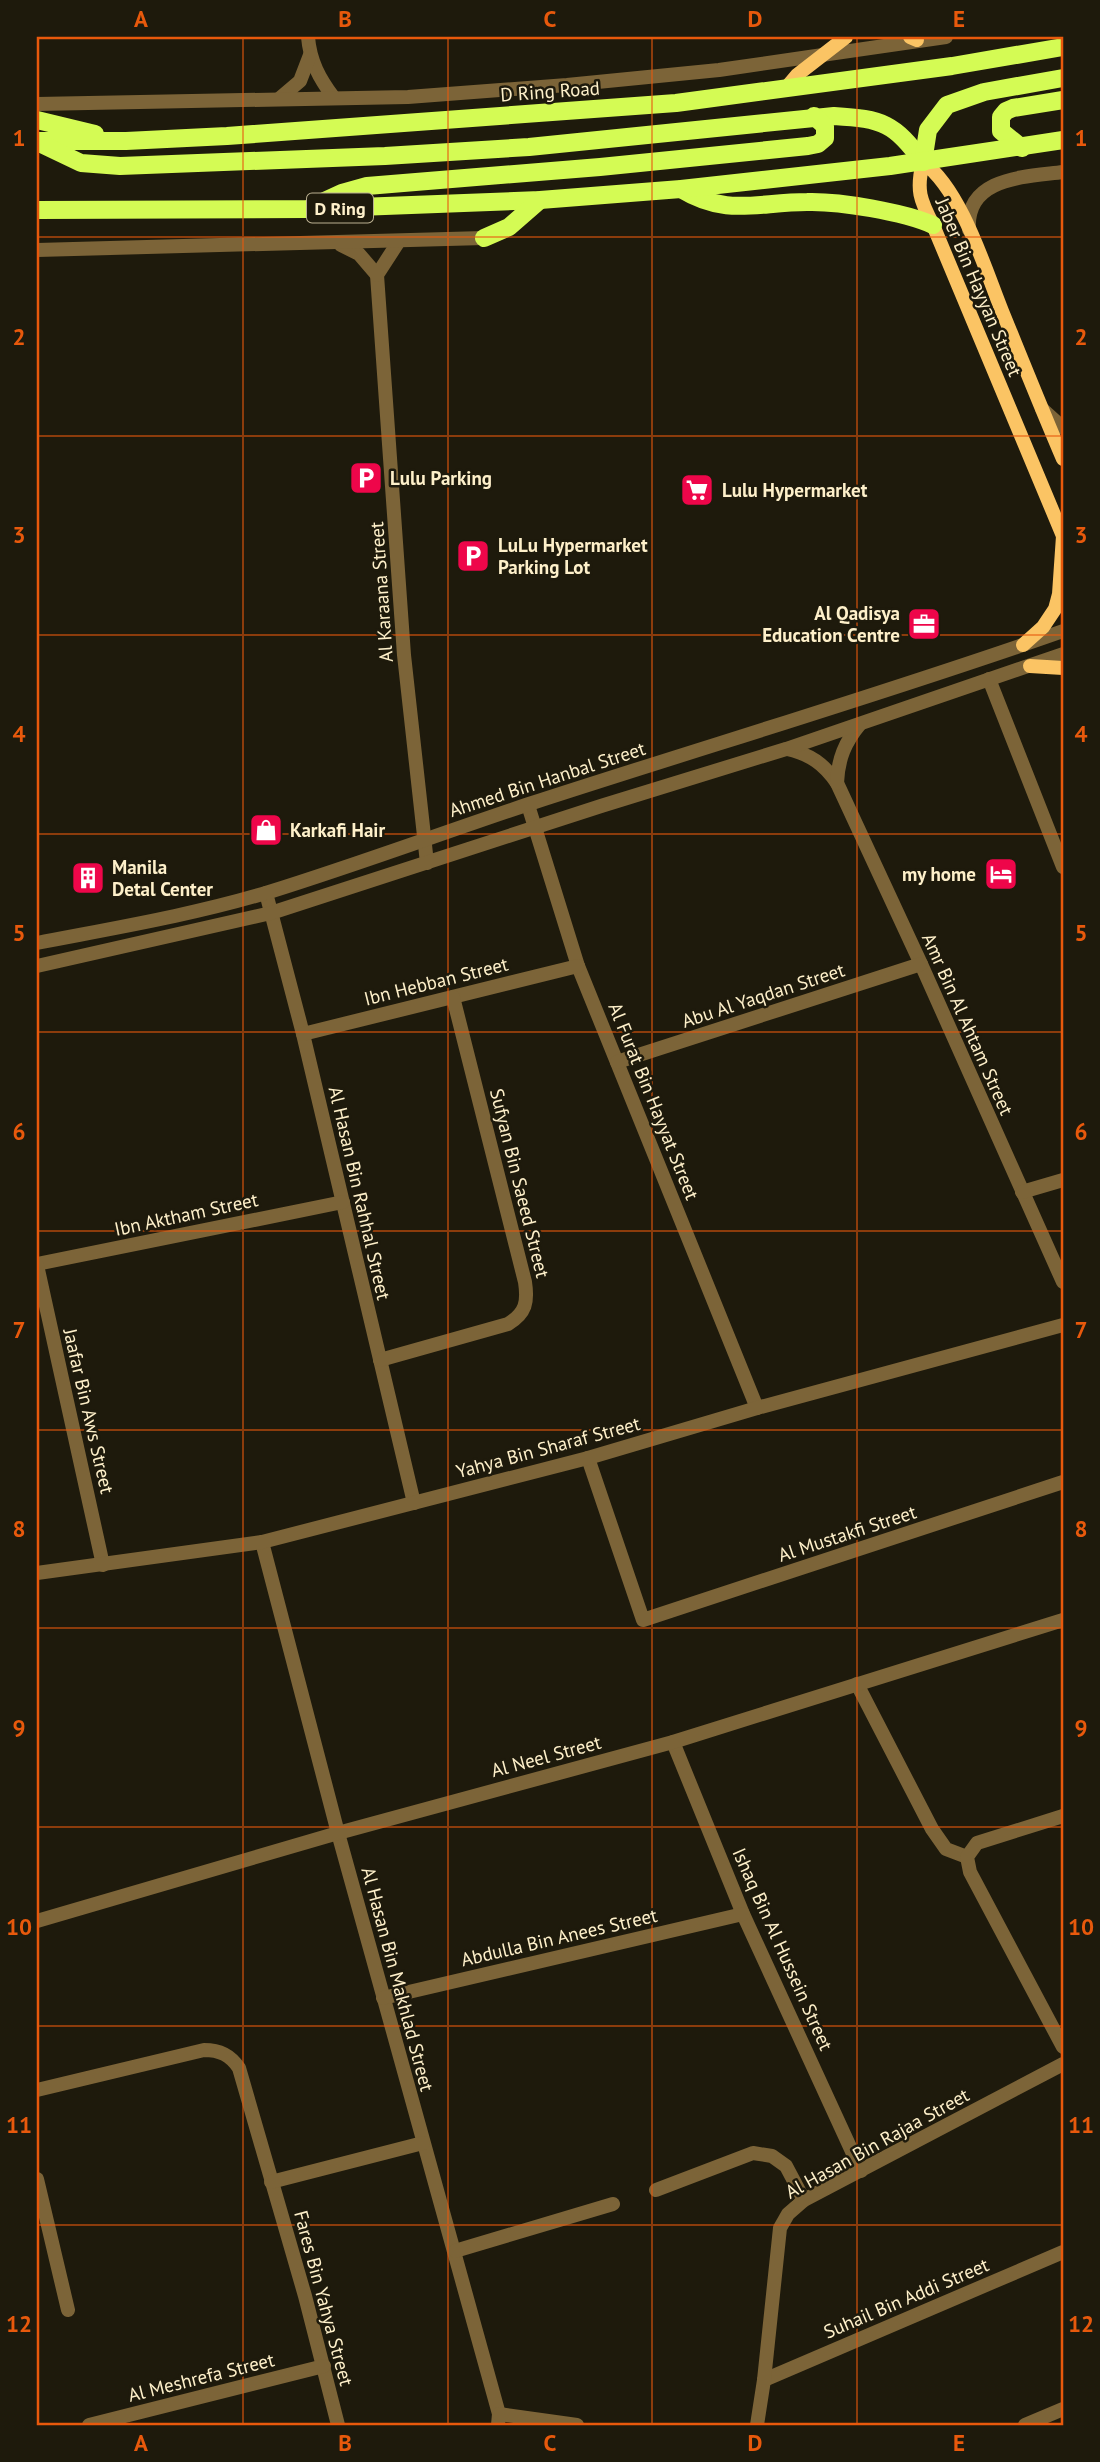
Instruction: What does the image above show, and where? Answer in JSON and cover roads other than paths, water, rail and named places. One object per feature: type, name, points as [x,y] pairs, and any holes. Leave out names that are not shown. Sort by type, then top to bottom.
[{"type":"main road","name":"D Ring Road","points":[[37,141],[126,141],[227,136],[676,103],[952,66],[1063,47]]},
{"type":"main road","points":[[923,162],[928,130],[947,105],[984,92],[1063,78]]},
{"type":"main road","points":[[1022,148],[1000,131],[1001,117],[1006,111],[1063,100]]},
{"type":"main road","points":[[37,141],[81,163],[120,166],[385,156],[529,147],[814,116],[854,117],[894,128],[923,162]]},
{"type":"main road","points":[[306,209],[342,193],[367,187],[808,146],[818,144],[825,138],[826,133],[825,126],[814,116]]},
{"type":"main road","points":[[37,120],[126,141]]},
{"type":"main road","name":"D Ring","points":[[37,210],[306,209],[540,200],[681,189],[923,162],[1063,140]]},
{"type":"main road","points":[[681,189],[712,204],[729,207],[823,202],[906,215],[933,225]]},
{"type":"main road","points":[[484,238],[521,220],[540,200]]},
{"type":"street","points":[[308,37],[310,55],[319,78],[334,97]]},
{"type":"street","points":[[786,89],[797,75],[846,37]]},
{"type":"street","name":"D Ring Road","points":[[37,104],[408,97],[719,70],[914,39],[946,37]]},
{"type":"street","points":[[279,99],[300,81],[310,55]]},
{"type":"street","name":"Jaber Bin Hayyan Street","points":[[923,162],[919,191],[1063,536]]},
{"type":"street","name":"Jaber Bin Hayyan Street","points":[[923,162],[941,177],[969,230],[1063,459]]},
{"type":"street","points":[[969,230],[968,219],[972,207],[982,193],[994,184],[1063,172]]},
{"type":"street","points":[[37,250],[484,238]]},
{"type":"street","points":[[333,243],[359,254],[377,275],[399,242]]},
{"type":"street","name":"Al Karaana Street","points":[[377,275],[404,655],[427,863]]},
{"type":"street","points":[[1042,409],[1063,428]]},
{"type":"street","points":[[1023,645],[1043,627],[1055,609],[1059,594],[1063,536]]},
{"type":"street","name":"Ahmed Bin Hanbal Street","points":[[37,943],[138,924],[266,892],[1063,631]]},
{"type":"street","points":[[37,966],[271,913],[786,749],[1063,654]]},
{"type":"street","points":[[1030,666],[1063,668]]},
{"type":"street","points":[[989,680],[1063,867]]},
{"type":"street","points":[[837,783],[842,750],[861,723]]},
{"type":"street","name":"Amr Bin Al Ahtam Street","points":[[786,749],[802,752],[816,760],[828,770],[837,783],[1063,1283]]},
{"type":"street","points":[[597,783],[606,805]]},
{"type":"street","name":"Al Furat Bin Hayyat Street","points":[[528,804],[578,966],[757,1408]]},
{"type":"street","name":"Al Hasan Bin Rahhal Street","points":[[266,892],[303,1034],[414,1503]]},
{"type":"street","name":"Abu Al Yaqdan Street","points":[[617,1062],[921,964]]},
{"type":"street","name":"Ibn Hebban Street","points":[[303,1034],[578,966]]},
{"type":"street","name":"Sufyan Bin Saeed Street","points":[[380,1360],[508,1324],[519,1317],[526,1307],[526,1282],[453,997]]},
{"type":"street","points":[[1022,1192],[1063,1180]]},
{"type":"street","name":"Ibn Aktham Street","points":[[37,1264],[342,1202]]},
{"type":"street","name":"Jaafar Bin Aws Street","points":[[37,1264],[103,1565]]},
{"type":"street","name":"Yahya Bin Sharaf Street","points":[[37,1573],[262,1542],[588,1458],[757,1408],[1063,1325]]},
{"type":"street","name":"Al Mustakfi Street","points":[[588,1458],[643,1620],[1063,1482]]},
{"type":"street","name":"Al Hasan Bin Makhlad Street","points":[[262,1542],[338,1833],[455,2250],[499,2420]]},
{"type":"street","name":"Al Neel Street","points":[[37,1921],[338,1833],[673,1742],[1063,1620]]},
{"type":"street","points":[[857,1684],[932,1829],[946,1849],[967,1857]]},
{"type":"street","name":"Ishaq Bin Al Hussein Street","points":[[673,1742],[743,1914],[861,2171]]},
{"type":"street","points":[[1063,1816],[977,1843],[967,1857],[970,1872],[1063,2047]]},
{"type":"street","name":"Abdulla Bin Anees Street","points":[[383,1998],[743,1914]]},
{"type":"street","name":"Fares Bin Yahya Street","points":[[37,2090],[204,2050],[224,2053],[239,2068],[324,2366],[338,2425]]},
{"type":"street","name":"Al Hasan Bin Rajaa Street","points":[[757,2425],[780,2228],[788,2214],[804,2200],[1063,2064]]},
{"type":"street","points":[[271,2182],[423,2143]]},
{"type":"street","points":[[656,2190],[753,2153],[772,2156],[786,2166],[804,2200]]},
{"type":"street","points":[[37,2179],[68,2310]]},
{"type":"street","points":[[455,2250],[613,2204]]},
{"type":"street","name":"Suhail Bin Addi Street","points":[[764,2380],[1063,2252]]},
{"type":"street","name":"Al Meshrefa Street","points":[[89,2425],[324,2366]]},
{"type":"street","points":[[1025,2425],[1063,2409]]},
{"type":"street","points":[[499,2420],[577,2425]]},
{"type":"place","name":"Lulu Parking","points":[[366,478]]},
{"type":"place","name":"Lulu Hypermarket","points":[[697,490]]},
{"type":"place","name":"LuLu Hypermarket Parking Lot","points":[[473,556]]},
{"type":"place","name":"Al Qadisya Education Centre","points":[[924,624]]},
{"type":"place","name":"Karkafi Hair","points":[[266,830]]},
{"type":"place","name":"my home","points":[[1001,874]]},
{"type":"place","name":"Manila Detal Center","points":[[88,878]]}]
